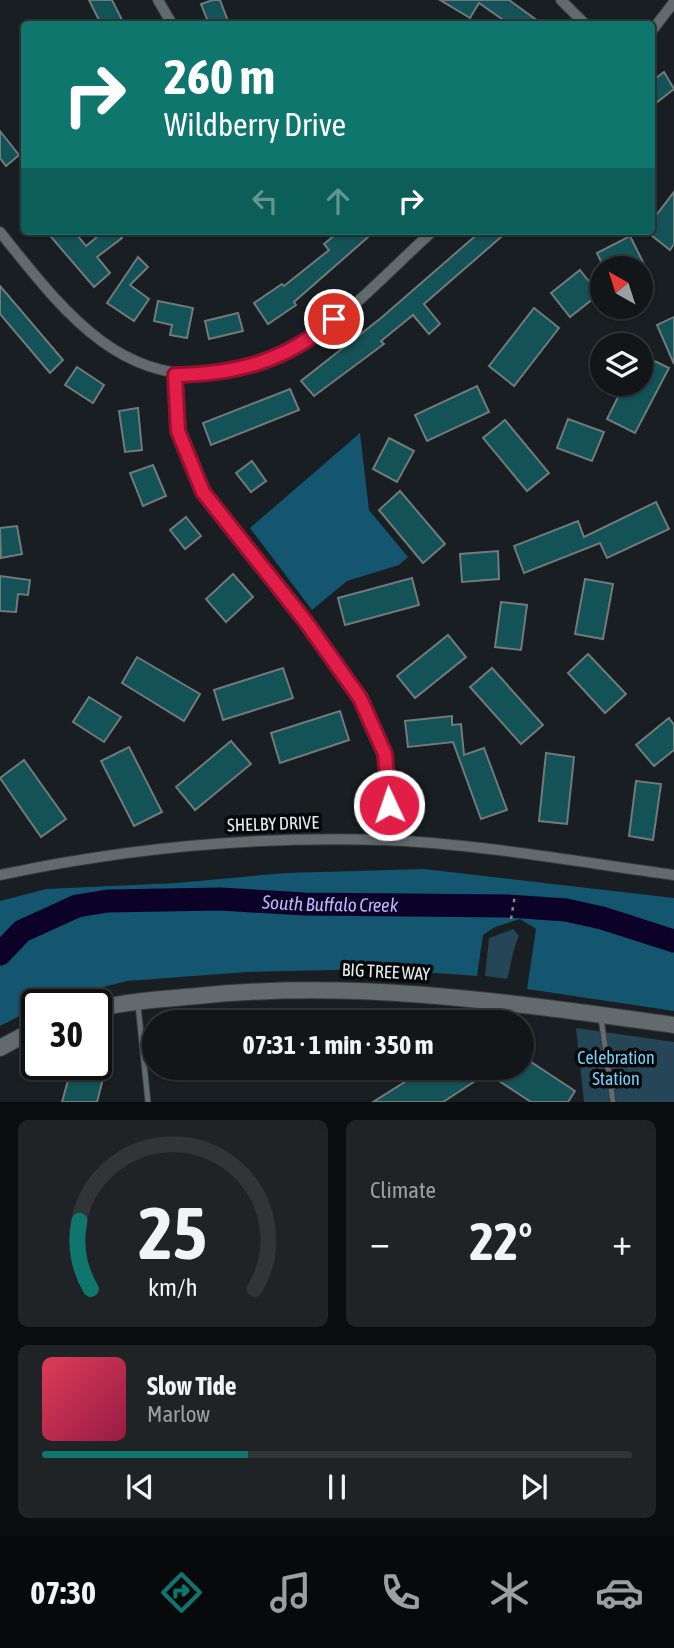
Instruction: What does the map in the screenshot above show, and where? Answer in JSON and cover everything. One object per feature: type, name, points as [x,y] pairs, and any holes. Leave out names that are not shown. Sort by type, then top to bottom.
[{"type":"main road","name":"BIG TREE WAY","points":[[112,1006],[235,992],[338,989],[446,995],[674,1025]]},
{"type":"main road","points":[[0,1048],[21,1037]]},
{"type":"street","points":[[158,0],[170,21]]},
{"type":"street","points":[[561,0],[582,21]]},
{"type":"street","points":[[655,27],[674,2]]},
{"type":"street","points":[[0,232],[59,304],[89,333],[143,366],[175,375],[213,374],[249,368],[281,356],[314,337],[429,235]]},
{"type":"street","points":[[175,375],[178,431],[203,492],[306,622],[360,698],[375,727],[385,754],[387,770],[389,805],[386,840]]},
{"type":"street","name":"SHELBY DRIVE","points":[[0,875],[149,849],[303,840],[386,840],[674,875]]},
{"type":"lane","points":[[138,1002],[148,1102]]},
{"type":"lane","points":[[601,1015],[613,1102]]},
{"type":"path","points":[[512,919],[515,895]]},
{"type":"green space","points":[[513,929],[519,936],[507,979],[485,976],[489,938]]},
{"type":"green space","name":"Celebration Station","points":[[576,1028],[674,1042],[674,1102],[584,1102]]},
{"type":"shaded area","points":[[360,433],[369,510],[408,557],[399,565],[347,581],[312,610],[250,528]]},
{"type":"shaded area","points":[[424,869],[674,898],[674,1011],[527,989],[536,929],[520,919],[495,927],[483,935],[477,976],[382,969],[247,972],[127,981],[96,989],[21,989],[21,1015],[0,1026],[0,901],[46,889],[176,883],[285,873]]},
{"type":"building","points":[[89,0],[112,0],[122,21],[100,21]]},
{"type":"building","points":[[220,0],[228,21],[208,21],[201,4]]},
{"type":"building","points":[[440,0],[509,0],[538,21],[505,21],[479,3],[470,18]]},
{"type":"building","points":[[664,72],[674,89],[655,104],[655,79]]},
{"type":"building","points":[[0,131],[19,155],[6,166],[0,158]]},
{"type":"building","points":[[674,192],[674,244],[670,250],[651,235],[655,235],[655,217]]},
{"type":"building","points":[[49,235],[77,235],[86,246],[99,235],[119,235],[122,238],[97,257],[110,273],[94,287]]},
{"type":"building","points":[[335,235],[370,235],[294,302],[296,305],[268,324],[254,303],[282,284],[284,286],[329,250],[324,244]]},
{"type":"building","points":[[476,235],[503,235],[424,304],[440,324],[429,334],[413,315],[381,341],[384,344],[314,396],[301,381],[381,318]]},
{"type":"building","points":[[630,236],[640,256],[598,256],[597,253]]},
{"type":"building","points":[[138,257],[148,267],[130,285],[149,299],[134,321],[107,303]]},
{"type":"building","points":[[580,270],[590,283],[590,301],[570,317],[551,293]]},
{"type":"building","points":[[0,286],[63,360],[50,373],[0,314]]},
{"type":"building","points":[[158,301],[193,308],[187,338],[170,335],[172,325],[154,321]]},
{"type":"building","points":[[534,308],[559,328],[514,386],[489,366]]},
{"type":"building","points":[[238,313],[243,331],[209,339],[205,321]]},
{"type":"building","points":[[674,317],[674,364],[657,325]]},
{"type":"building","points":[[653,360],[669,368],[635,433],[607,419],[618,396],[653,396]]},
{"type":"building","points":[[77,367],[104,385],[93,403],[65,385]]},
{"type":"building","points":[[477,386],[489,412],[427,441],[415,415]]},
{"type":"building","points":[[290,389],[299,410],[211,445],[203,423]]},
{"type":"building","points":[[138,408],[142,450],[125,452],[119,411]]},
{"type":"building","points":[[568,419],[604,432],[592,461],[557,448]]},
{"type":"building","points":[[505,420],[549,473],[527,491],[483,438]]},
{"type":"building","points":[[389,438],[414,451],[397,482],[373,469]]},
{"type":"building","points":[[252,461],[266,481],[251,492],[236,473]]},
{"type":"building","points":[[153,465],[166,496],[143,506],[130,473]]},
{"type":"building","points":[[400,491],[445,544],[423,563],[379,510]]},
{"type":"building","points":[[656,502],[669,529],[607,558],[600,543],[524,573],[514,546],[578,521],[584,537]]},
{"type":"building","points":[[186,517],[201,536],[185,549],[170,530]]},
{"type":"building","points":[[17,526],[22,554],[1,558],[0,528]]},
{"type":"building","points":[[498,551],[499,579],[462,582],[460,554]]},
{"type":"building","points":[[233,574],[253,597],[226,622],[206,599]]},
{"type":"building","points":[[0,576],[30,580],[28,595],[18,594],[16,612],[0,611]]},
{"type":"building","points":[[412,578],[419,605],[345,625],[338,598]]},
{"type":"building","points":[[585,579],[613,584],[603,639],[575,634]]},
{"type":"building","points":[[501,602],[527,605],[521,650],[495,647]]},
{"type":"building","points":[[448,635],[466,657],[415,698],[397,676]]},
{"type":"building","points":[[588,654],[626,694],[605,713],[568,673]]},
{"type":"building","points":[[137,657],[200,694],[184,721],[122,683]]},
{"type":"building","points":[[283,668],[293,698],[223,720],[214,690]]},
{"type":"building","points":[[492,668],[543,725],[521,744],[470,687]]},
{"type":"building","points":[[89,697],[121,717],[104,742],[73,722]]},
{"type":"building","points":[[340,711],[349,740],[280,763],[271,733]]},
{"type":"building","points":[[452,716],[452,725],[461,724],[464,755],[484,748],[507,810],[481,819],[453,742],[408,747],[405,721]]},
{"type":"building","points":[[669,718],[674,725],[674,750],[654,766],[636,745]]},
{"type":"building","points":[[231,741],[251,764],[195,810],[176,787]]},
{"type":"building","points":[[129,747],[162,812],[134,826],[101,761]]},
{"type":"building","points":[[546,753],[574,757],[567,824],[539,821]]},
{"type":"building","points":[[24,760],[66,819],[41,837],[0,778]]},
{"type":"building","points":[[636,781],[661,784],[653,840],[629,836]]},
{"type":"building","points":[[534,1064],[575,1091],[568,1102],[531,1102],[498,1080],[534,1080]]},
{"type":"building","points":[[68,1080],[103,1080],[97,1102],[62,1102]]},
{"type":"building","points":[[408,1080],[477,1080],[443,1102],[373,1102]]},
{"type":"waterway","name":"South Buffalo Creek","points":[[0,954],[22,931],[77,906],[108,901],[220,899],[304,904],[508,906],[566,910],[602,918],[674,941]]},
{"type":"route","points":[[334,319],[314,337],[281,356],[249,368],[213,374],[175,375],[178,431],[203,492],[306,622],[360,698],[385,754],[389,805]]}]
